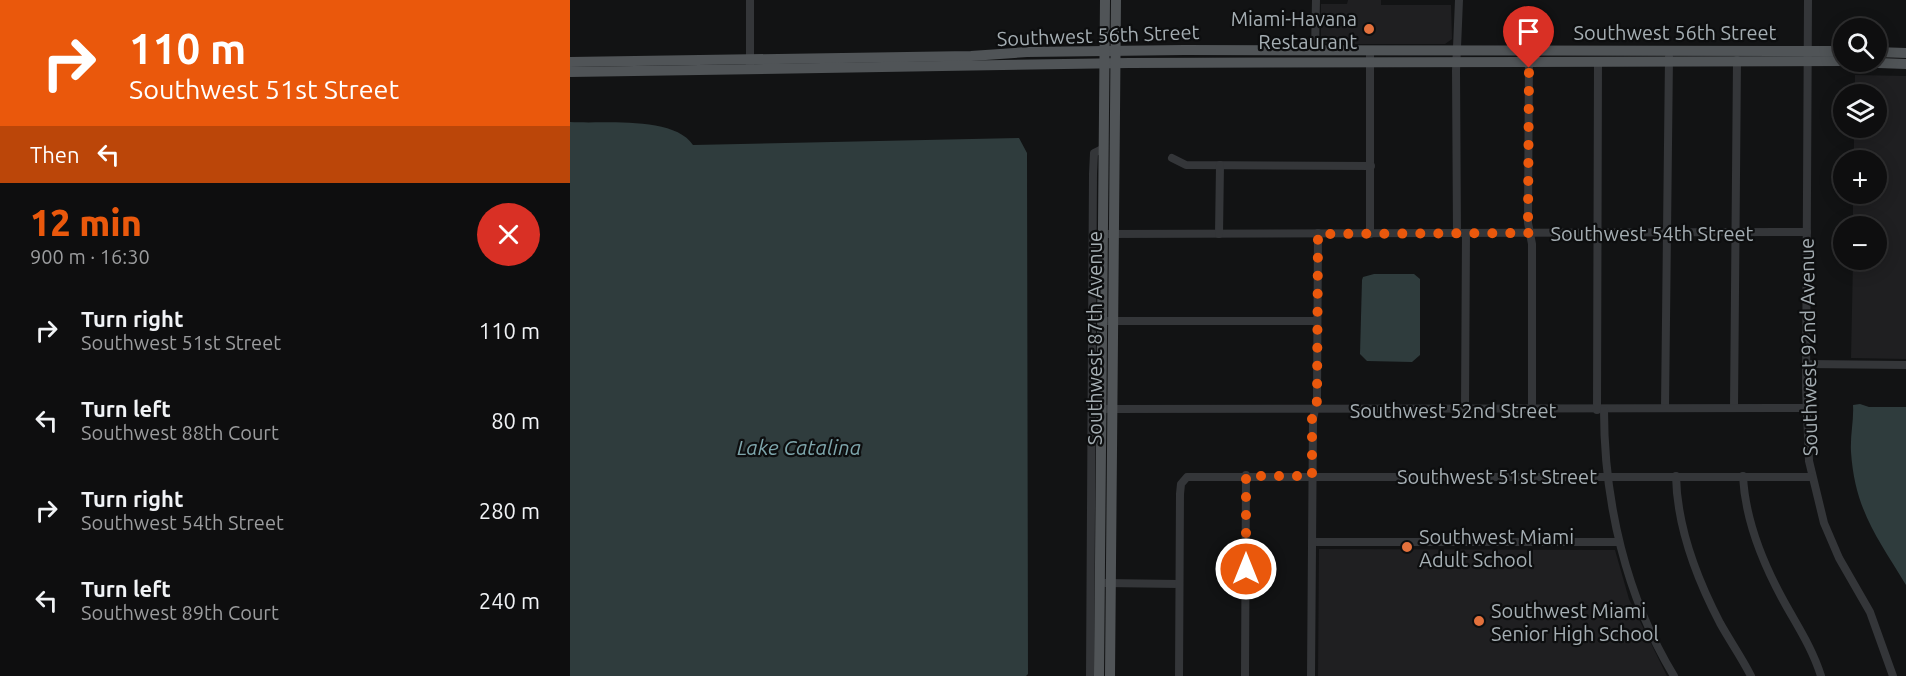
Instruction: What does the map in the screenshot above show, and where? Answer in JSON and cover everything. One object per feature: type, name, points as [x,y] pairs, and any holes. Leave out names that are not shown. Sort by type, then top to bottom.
[{"type":"main road","name":"Southwest 87th Avenue","points":[[1105,0],[1111,51]]},
{"type":"main road","name":"Southwest 87th Avenue","points":[[1107,234],[1114,161],[1111,51],[1116,0]]},
{"type":"main road","name":"Southwest 56th Street","points":[[898,62],[1111,51],[1315,51],[1370,56]]},
{"type":"main road","name":"Southwest 56th Street","points":[[1529,56],[1598,61],[1669,55],[1737,60],[1833,52]]},
{"type":"main road","points":[[1887,52],[1906,53]]},
{"type":"main road","name":"Southwest 56th Street","points":[[570,62],[1111,63],[1370,56],[1669,55],[1808,55],[1833,59]]},
{"type":"main road","name":"Southwest 87th Avenue","points":[[1110,676],[1100,493],[1106,409],[1107,234],[1104,148],[1111,63]]},
{"type":"main road","points":[[1887,63],[1906,64]]},
{"type":"main road","name":"Southwest 56th Street","points":[[570,72],[750,64]]},
{"type":"main road","points":[[1104,148],[1112,154],[1114,161]]},
{"type":"main road","name":"Southwest 87th Avenue","points":[[1098,676],[1105,584]]},
{"type":"street","points":[[750,0],[750,64]]},
{"type":"street","points":[[1315,51],[1316,0]]},
{"type":"street","points":[[1459,0],[1457,56],[1465,410]]},
{"type":"street","name":"Southwest 92nd Avenue","points":[[1808,0],[1806,408],[1811,477],[1824,523],[1839,558],[1877,626],[1893,676]]},
{"type":"street","points":[[1665,408],[1669,55]]},
{"type":"street","points":[[1370,56],[1370,234]]},
{"type":"street","points":[[1529,56],[1528,223],[1533,244],[1532,410]]},
{"type":"street","points":[[1734,408],[1737,60]]},
{"type":"street","points":[[1598,61],[1601,410],[1608,476],[1619,542],[1648,624],[1674,676]]},
{"type":"street","name":"Southwest 87th Avenue","points":[[1090,676],[1100,493],[1094,156],[1096,151],[1104,148]]},
{"type":"street","points":[[1172,158],[1186,165],[1371,166]]},
{"type":"street","points":[[1219,234],[1220,165]]},
{"type":"street","name":"Southwest 54th Street","points":[[1107,234],[1807,232]]},
{"type":"street","points":[[1311,676],[1312,476],[1318,234]]},
{"type":"street","points":[[1106,321],[1317,321]]},
{"type":"street","points":[[1806,364],[1906,365]]},
{"type":"street","name":"Southwest 52nd Street","points":[[1106,409],[1806,408]]},
{"type":"street","name":"Southwest 51st Street","points":[[1179,584],[1180,489],[1183,480],[1196,475],[1811,477]]},
{"type":"street","points":[[1245,676],[1246,476]]},
{"type":"street","points":[[1676,476],[1684,526],[1701,580],[1720,623],[1750,676]]},
{"type":"street","points":[[1743,476],[1746,503],[1761,552],[1782,597],[1807,639],[1821,676]]},
{"type":"street","points":[[1312,542],[1619,542]]},
{"type":"street","points":[[1105,584],[1179,584],[1179,676]]},
{"type":"shaded area","points":[[1348,0],[1381,0],[1381,5],[1451,5],[1452,39],[1445,44],[1321,44],[1321,4],[1347,4]]},
{"type":"shaded area","points":[[1855,75],[1906,76],[1906,359],[1851,358],[1853,270],[1887,270],[1887,216],[1853,216],[1853,204],[1887,204],[1887,150],[1854,150],[1854,138],[1887,138],[1887,84],[1855,84]]},
{"type":"shaded area","name":"Southwest Miami Senior High School","points":[[1319,549],[1615,550],[1629,599],[1667,676],[1318,676]]},
{"type":"water","name":"Lake Catalina","points":[[570,122],[637,123],[654,126],[670,129],[684,136],[693,145],[1019,138],[1027,153],[1028,674],[1026,676],[570,676]]},
{"type":"water","points":[[1374,274],[1414,274],[1420,279],[1420,355],[1412,362],[1367,361],[1360,354],[1362,280],[1363,277]]},
{"type":"water","points":[[1860,404],[1869,407],[1906,407],[1906,585],[1869,522],[1857,490],[1853,472],[1851,440],[1853,405]]},
{"type":"place","name":"Miami-Havana Restaurant","points":[[1369,29]]},
{"type":"place","name":"Southwest Miami Adult School","points":[[1407,547]]},
{"type":"place","name":"Southwest Miami Senior High School","points":[[1479,621]]},
{"type":"route","points":[[1246,569],[1246,476],[1312,476],[1312,419],[1317,401],[1318,234],[1530,233],[1528,223],[1529,68]]}]
